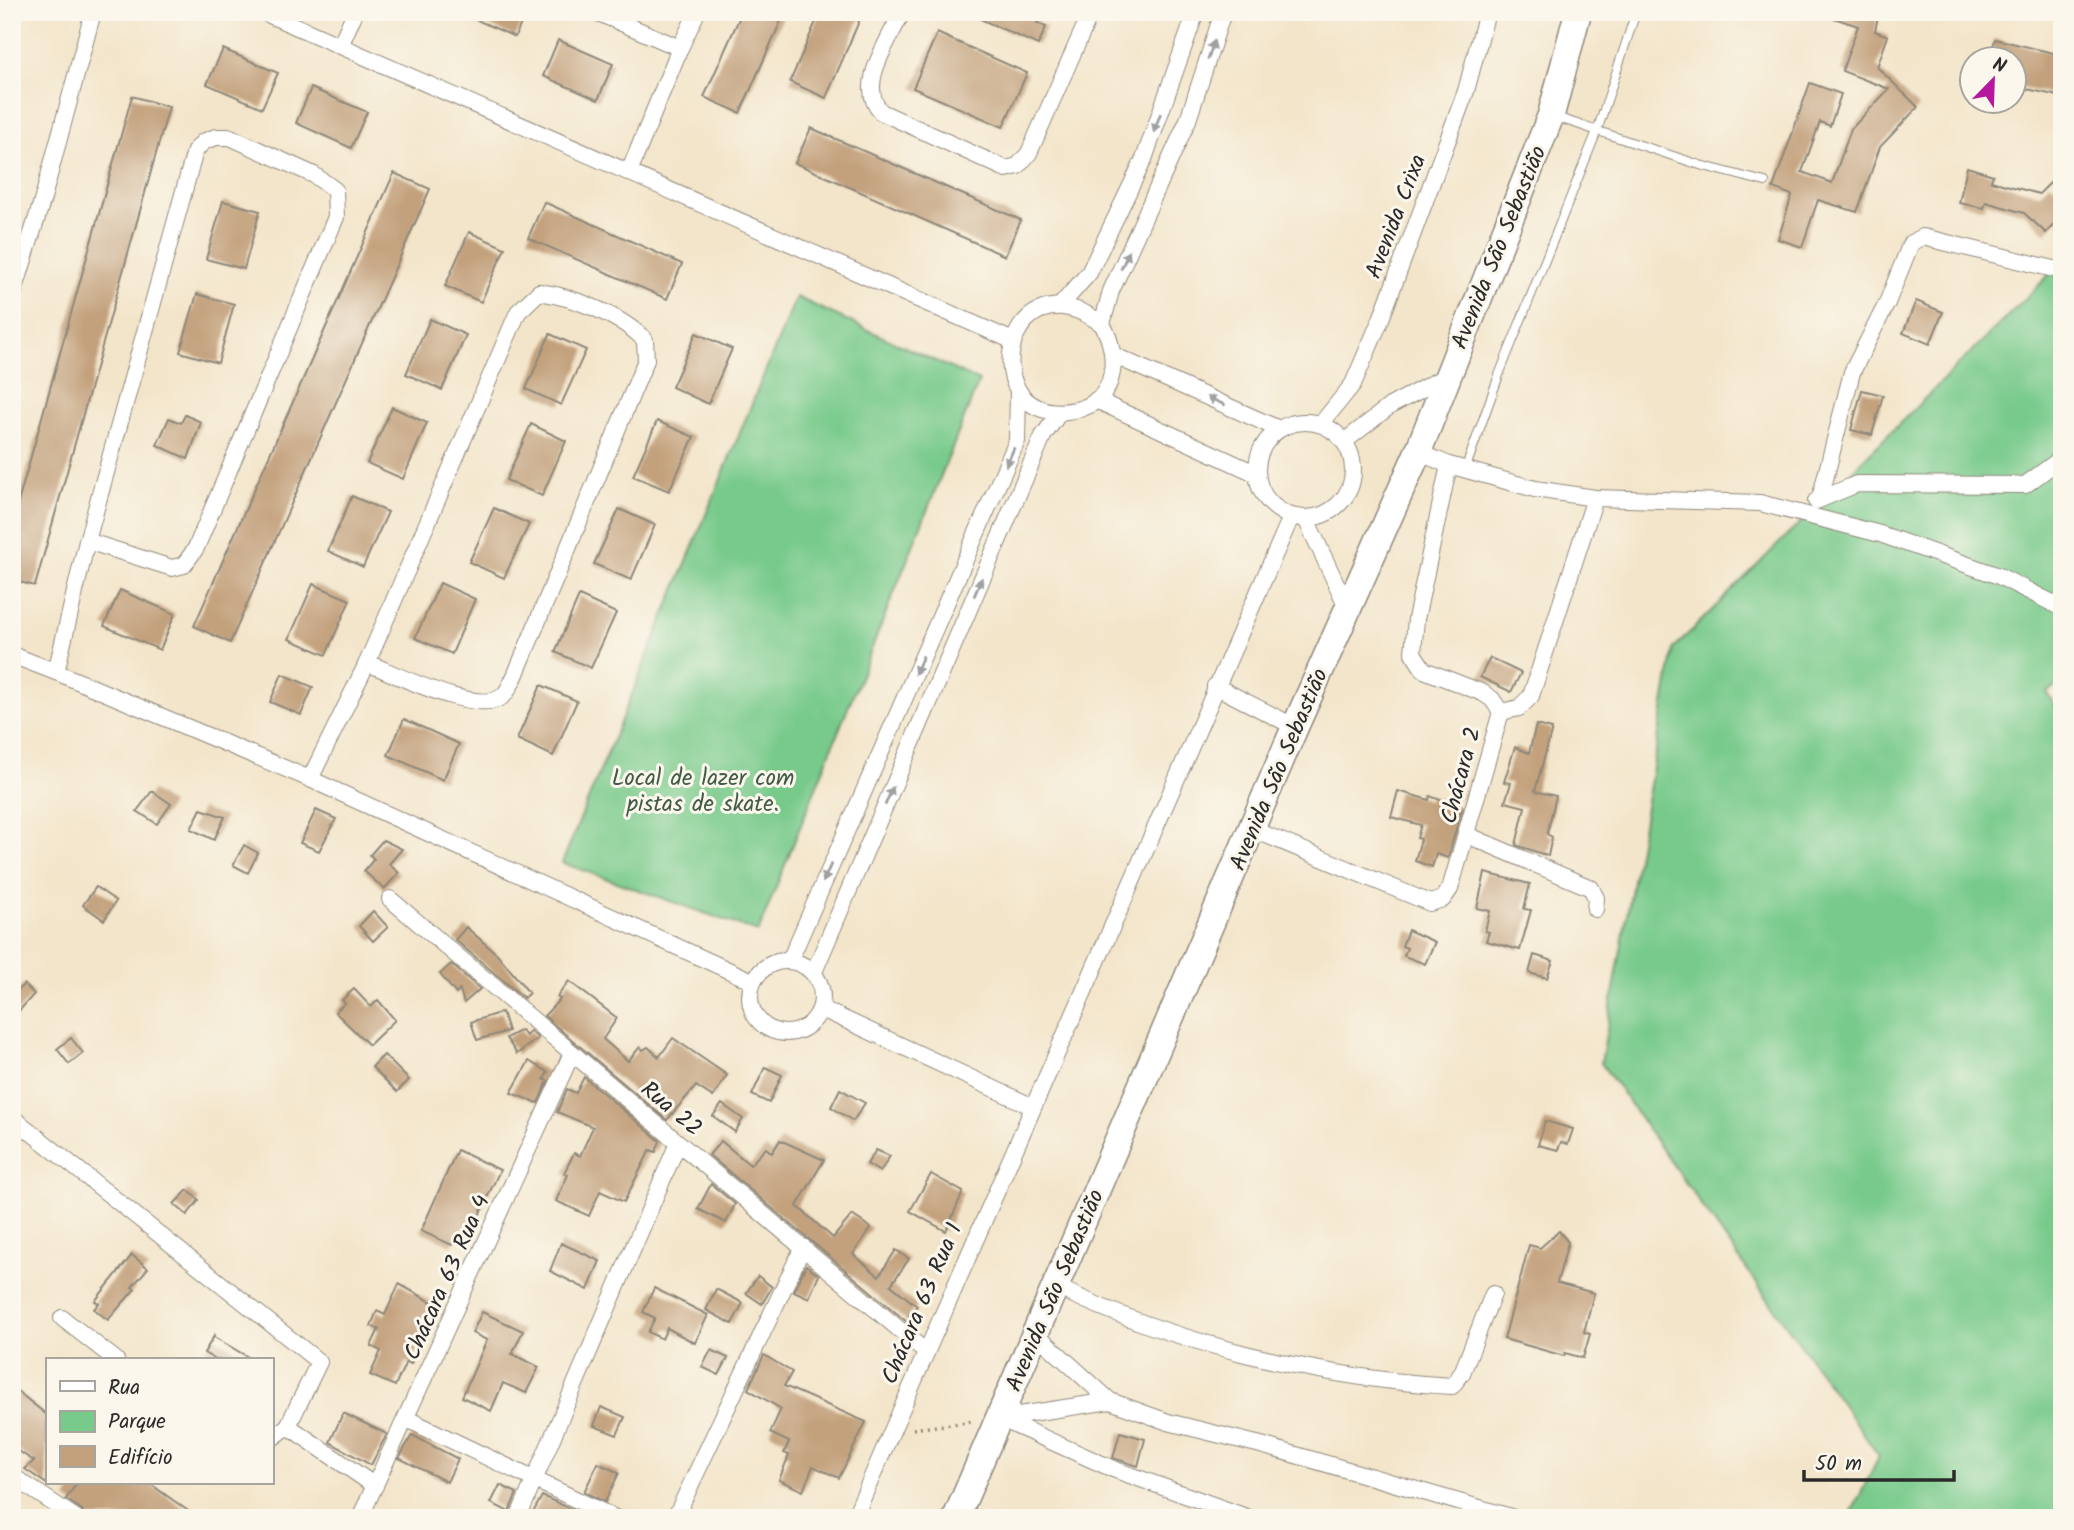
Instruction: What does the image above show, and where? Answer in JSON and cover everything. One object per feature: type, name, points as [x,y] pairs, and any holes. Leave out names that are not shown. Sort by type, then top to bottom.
[{"type":"main road","name":"Avenida São Sebastião","points":[[956,1518],[1295,727],[1418,452],[1551,115],[1578,12]]},
{"type":"street","points":[[12,298],[43,198],[93,12]]},
{"type":"street","points":[[263,12],[1011,340]]},
{"type":"street","points":[[340,46],[355,12]]},
{"type":"street","points":[[596,12],[680,48]]},
{"type":"street","points":[[629,172],[697,12]]},
{"type":"street","points":[[902,12],[874,74],[869,89],[871,101],[881,111],[1006,169],[1018,166],[1029,153],[1091,12]]},
{"type":"street","points":[[1060,306],[1089,273],[1144,159],[1196,12]]},
{"type":"street","points":[[1102,324],[1111,291],[1188,120],[1223,12]]},
{"type":"street","name":"Avenida Crixa","points":[[1321,424],[1353,384],[1381,319],[1466,90],[1487,12]]},
{"type":"street","points":[[55,672],[87,541],[195,151],[203,142],[216,137],[230,137],[314,175],[335,190],[336,217],[196,548],[184,565],[172,568],[87,541]]},
{"type":"street","points":[[1820,499],[1853,372],[1887,303],[1911,243],[1923,237],[2062,271]]},
{"type":"street","points":[[310,779],[367,663],[519,312],[539,292],[559,294],[632,327],[645,340],[646,360],[504,695],[490,702],[469,702],[367,663]]},
{"type":"street","points":[[790,960],[1017,441],[1018,390],[1009,366],[1011,340],[1022,323],[1039,311],[1060,306],[1083,310],[1102,324],[1111,339],[1115,356],[1111,380],[1096,400],[1079,409],[1060,412],[1030,402],[1018,390]]},
{"type":"street","points":[[1115,356],[1279,429]]},
{"type":"street","points":[[1345,441],[1390,407],[1446,376]]},
{"type":"street","points":[[1096,400],[1256,474]]},
{"type":"street","points":[[814,972],[1043,436],[1060,412]]},
{"type":"street","points":[[1299,421],[1321,424],[1345,441],[1352,454],[1352,485],[1335,509],[1299,518],[1274,508],[1262,492],[1256,474],[1262,448],[1279,429],[1299,421]]},
{"type":"street","points":[[1418,452],[1457,468],[1535,489],[1595,498],[1732,500],[1791,511],[1880,534],[2000,576],[2062,608]]},
{"type":"street","points":[[1791,511],[1857,484],[2025,485],[2062,458]]},
{"type":"street","name":"Chácara 2","points":[[1252,829],[1430,903],[1443,900],[1450,888],[1500,712],[1492,699],[1483,694],[1424,670],[1413,653],[1416,619],[1457,468]]},
{"type":"street","points":[[1500,712],[1519,708],[1531,696],[1595,498]]},
{"type":"street","points":[[1299,518],[1348,609]]},
{"type":"street","name":"Chácara 63 Rua 1","points":[[854,1518],[1215,686],[1299,518]]},
{"type":"street","points":[[12,655],[310,779],[752,981]]},
{"type":"street","points":[[1215,686],[1295,727]]},
{"type":"street","points":[[1467,835],[1591,888],[1596,898],[1595,909]]},
{"type":"street","name":"Rua 22","points":[[390,899],[926,1352]]},
{"type":"street","points":[[790,960],[814,972],[823,989],[822,1009],[811,1025],[792,1033],[773,1031],[757,1019],[749,1001],[752,981],[762,969],[775,961],[790,960]]},
{"type":"street","points":[[822,1009],[1031,1106]]},
{"type":"street","name":"Chácara 63 Rua 4","points":[[360,1518],[572,1053]]},
{"type":"street","points":[[12,1118],[319,1362],[288,1426],[273,1438]]},
{"type":"street","points":[[518,1518],[678,1143]]},
{"type":"street","points":[[676,1518],[803,1247]]},
{"type":"street","points":[[1055,1286],[1094,1305],[1152,1326],[1299,1367],[1403,1383],[1452,1386],[1462,1373],[1493,1294]]},
{"type":"street","points":[[62,1318],[113,1358]]},
{"type":"street","points":[[1035,1333],[1110,1401],[1168,1422],[1261,1445],[1514,1518]]},
{"type":"street","points":[[999,1418],[1110,1401]]},
{"type":"street","points":[[999,1418],[1113,1469],[1249,1518]]},
{"type":"street","points":[[407,1419],[615,1518]]},
{"type":"street","points":[[288,1426],[376,1486]]},
{"type":"street","points":[[12,1476],[76,1518]]},
{"type":"lane","points":[[1457,468],[1499,374],[1597,131],[1636,12]]},
{"type":"lane","points":[[1551,115],[1700,165],[1765,182]]},
{"type":"path","points":[[890,1432],[999,1418]]},
{"type":"green space","points":[[2062,262],[2062,683],[2046,692],[2062,716],[2062,1518],[1849,1518],[1879,1456],[1601,1063],[1674,648]]},
{"type":"green space","name":"Local de lazer com pistas de skate.","points":[[796,297],[979,381],[758,932],[562,863]]},
{"type":"building","points":[[459,12],[508,12],[523,19],[515,37]]},
{"type":"building","points":[[742,12],[785,12],[740,113],[704,97]]},
{"type":"building","points":[[820,12],[863,12],[826,98],[790,82]]},
{"type":"building","points":[[965,12],[1036,12],[1034,17],[1039,19],[1037,23],[1046,27],[1038,45]]},
{"type":"building","points":[[1825,12],[1879,12],[1875,31],[1888,36],[1877,67],[1918,107],[1880,147],[1857,212],[1818,200],[1802,247],[1778,239],[1792,195],[1773,188],[1810,83],[1841,94],[1830,126],[1820,122],[1802,172],[1832,183],[1851,129],[1889,89],[1842,71],[1858,26],[1825,15]]},
{"type":"building","points":[[937,33],[1027,73],[1003,127],[913,88]]},
{"type":"building","points":[[1995,39],[2024,46],[1993,46]]},
{"type":"building","points":[[558,40],[613,64],[598,100],[543,76]]},
{"type":"building","points":[[2028,47],[2062,55],[2058,96],[2028,89]]},
{"type":"building","points":[[223,49],[278,73],[262,108],[207,84]]},
{"type":"building","points":[[311,88],[367,112],[351,148],[296,123]]},
{"type":"building","points":[[132,96],[169,107],[35,586],[12,580],[12,557],[18,539],[12,537],[12,524]]},
{"type":"building","points":[[811,128],[1021,220],[1005,256],[795,163]]},
{"type":"building","points":[[1967,167],[1993,175],[1991,181],[2039,194],[2050,183],[2062,194],[2062,216],[2046,233],[2024,213],[1986,202],[1984,208],[1959,203]]},
{"type":"building","points":[[394,173],[430,189],[230,643],[194,626]]},
{"type":"building","points":[[223,201],[260,211],[244,269],[206,259]]},
{"type":"building","points":[[544,202],[682,264],[667,299],[528,238]]},
{"type":"building","points":[[469,232],[505,248],[481,302],[445,286]]},
{"type":"building","points":[[197,294],[234,304],[218,363],[180,352]]},
{"type":"building","points":[[1916,301],[1943,312],[1930,344],[1903,333]]},
{"type":"building","points":[[430,319],[466,335],[442,390],[406,374]]},
{"type":"building","points":[[696,333],[732,349],[708,404],[672,387]]},
{"type":"building","points":[[550,334],[586,350],[561,405],[526,389]]},
{"type":"building","points":[[1862,390],[1883,395],[1872,435],[1851,430]]},
{"type":"building","points":[[392,407],[427,423],[403,479],[367,463]]},
{"type":"building","points":[[185,415],[201,422],[188,459],[157,445],[169,418],[181,423]]},
{"type":"building","points":[[657,421],[694,437],[669,491],[633,476]]},
{"type":"building","points":[[531,424],[566,441],[542,496],[506,480]]},
{"type":"building","points":[[352,496],[388,512],[363,567],[328,551]]},
{"type":"building","points":[[494,508],[529,524],[504,578],[469,562]]},
{"type":"building","points":[[619,509],[655,525],[631,580],[594,564]]},
{"type":"building","points":[[440,583],[475,599],[452,654],[415,638]]},
{"type":"building","points":[[313,584],[350,600],[326,655],[289,639]]},
{"type":"building","points":[[120,590],[175,614],[160,650],[104,626]]},
{"type":"building","points":[[579,596],[616,613],[591,668],[555,652]]},
{"type":"building","points":[[1490,658],[1521,673],[1511,692],[1480,677]]},
{"type":"building","points":[[282,674],[313,687],[301,715],[270,702]]},
{"type":"building","points":[[541,685],[577,701],[553,756],[517,739]]},
{"type":"building","points":[[404,719],[459,744],[443,780],[388,755]]},
{"type":"building","points":[[1536,725],[1552,729],[1535,791],[1556,796],[1547,834],[1552,837],[1548,856],[1516,845],[1525,807],[1505,802],[1511,783],[1504,782],[1515,747],[1529,753]]},
{"type":"building","points":[[152,791],[171,804],[157,824],[137,811]]},
{"type":"building","points":[[1398,791],[1429,800],[1430,796],[1462,808],[1448,858],[1436,854],[1432,867],[1415,861],[1421,839],[1417,838],[1421,825],[1391,817]]},
{"type":"building","points":[[201,809],[225,817],[214,840],[191,829]]},
{"type":"building","points":[[316,810],[336,819],[319,851],[300,843]]},
{"type":"building","points":[[383,840],[402,849],[389,864],[399,873],[384,889],[364,871],[374,859],[370,855]]},
{"type":"building","points":[[244,845],[258,853],[248,873],[233,865]]},
{"type":"building","points":[[1485,873],[1530,884],[1524,909],[1531,910],[1520,950],[1486,941],[1489,932],[1485,931],[1490,911],[1477,908]]},
{"type":"building","points":[[96,887],[116,901],[104,920],[83,905]]},
{"type":"building","points":[[373,911],[388,927],[373,941],[359,926]]},
{"type":"building","points":[[466,927],[498,955],[529,993],[524,998],[455,940]]},
{"type":"building","points":[[1408,930],[1435,942],[1425,964],[1404,956],[1407,948],[1402,946]]},
{"type":"building","points":[[1534,955],[1553,961],[1547,978],[1529,973]]},
{"type":"building","points":[[451,964],[480,989],[464,1003],[460,990],[456,994],[440,974]]},
{"type":"building","points":[[569,981],[617,1018],[603,1039],[628,1061],[640,1047],[643,1050],[648,1047],[659,1057],[673,1038],[727,1075],[713,1097],[696,1086],[667,1120],[544,1016],[560,999],[557,997]]},
{"type":"building","points":[[24,984],[34,994],[12,1019],[12,996]]},
{"type":"building","points":[[354,989],[371,1007],[378,1000],[395,1020],[369,1045],[335,1012],[345,1003],[342,1000]]},
{"type":"building","points":[[502,1012],[508,1031],[477,1040],[471,1022]]},
{"type":"building","points":[[521,1030],[526,1036],[530,1031],[538,1038],[517,1054],[506,1038]]},
{"type":"building","points":[[71,1038],[83,1053],[69,1064],[57,1049]]},
{"type":"building","points":[[384,1055],[409,1080],[397,1092],[372,1067]]},
{"type":"building","points":[[529,1061],[548,1072],[544,1079],[548,1081],[538,1103],[511,1093]]},
{"type":"building","points":[[765,1067],[782,1075],[769,1103],[752,1095]]},
{"type":"building","points":[[584,1077],[660,1141],[656,1152],[650,1150],[624,1202],[600,1191],[589,1216],[556,1201],[568,1175],[564,1173],[574,1153],[580,1156],[593,1127],[557,1112],[567,1089],[576,1093]]},
{"type":"building","points":[[840,1089],[865,1103],[853,1121],[831,1107]]},
{"type":"building","points":[[722,1104],[743,1119],[735,1132],[713,1116]]},
{"type":"building","points":[[1545,1121],[1573,1129],[1568,1144],[1561,1142],[1558,1150],[1538,1145]]},
{"type":"building","points":[[780,1140],[824,1160],[797,1206],[833,1238],[852,1215],[871,1228],[853,1254],[879,1276],[896,1250],[909,1259],[891,1285],[917,1306],[910,1313],[907,1322],[709,1155],[721,1141],[750,1165],[766,1148],[772,1153]]},
{"type":"building","points":[[457,1150],[500,1170],[471,1233],[465,1230],[460,1241],[455,1239],[452,1245],[421,1231]]},
{"type":"building","points":[[876,1150],[890,1156],[880,1172],[867,1164]]},
{"type":"building","points":[[931,1174],[963,1192],[946,1231],[910,1211]]},
{"type":"building","points":[[711,1184],[735,1204],[726,1223],[698,1209]]},
{"type":"building","points":[[188,1190],[199,1200],[187,1215],[174,1204]]},
{"type":"building","points":[[1559,1231],[1568,1242],[1557,1283],[1594,1293],[1584,1332],[1590,1334],[1583,1358],[1565,1353],[1564,1356],[1504,1339],[1529,1245],[1540,1248]]},
{"type":"building","points":[[561,1243],[600,1261],[588,1290],[550,1271]]},
{"type":"building","points":[[132,1255],[148,1268],[132,1287],[135,1289],[108,1320],[94,1309],[99,1303],[95,1301]]},
{"type":"building","points":[[806,1265],[819,1275],[809,1298],[794,1291]]},
{"type":"building","points":[[758,1276],[772,1287],[762,1304],[746,1293]]},
{"type":"building","points":[[399,1284],[437,1305],[411,1364],[406,1362],[395,1386],[370,1375],[381,1351],[371,1346],[379,1329],[371,1326],[377,1311],[385,1315]]},
{"type":"building","points":[[654,1288],[708,1315],[695,1343],[667,1328],[662,1339],[648,1332],[655,1318],[643,1312]]},
{"type":"building","points":[[716,1289],[743,1303],[732,1324],[706,1310]]},
{"type":"building","points":[[482,1312],[523,1331],[512,1354],[539,1367],[526,1393],[503,1383],[491,1411],[462,1397],[487,1340],[472,1333]]},
{"type":"building","points":[[214,1336],[250,1358],[213,1358],[204,1353]]},
{"type":"building","points":[[711,1350],[728,1358],[719,1375],[702,1367]]},
{"type":"building","points":[[764,1355],[792,1372],[784,1386],[866,1422],[839,1478],[813,1466],[803,1491],[779,1480],[789,1455],[784,1453],[789,1442],[770,1433],[781,1409],[748,1389]]},
{"type":"building","points":[[12,1387],[46,1414],[46,1483],[25,1469],[34,1461],[12,1447]]},
{"type":"building","points":[[601,1407],[625,1417],[617,1435],[594,1426]]},
{"type":"building","points":[[343,1413],[387,1434],[371,1465],[330,1442]]},
{"type":"building","points":[[1120,1432],[1145,1439],[1138,1466],[1113,1458]]},
{"type":"building","points":[[412,1435],[458,1459],[447,1482],[399,1458]]},
{"type":"building","points":[[598,1463],[619,1473],[605,1502],[584,1492]]},
{"type":"building","points":[[76,1484],[150,1484],[198,1518],[86,1518],[82,1510],[66,1499]]},
{"type":"building","points":[[500,1485],[517,1493],[509,1512],[491,1503]]},
{"type":"building","points":[[542,1496],[569,1508],[590,1518],[530,1518]]}]
